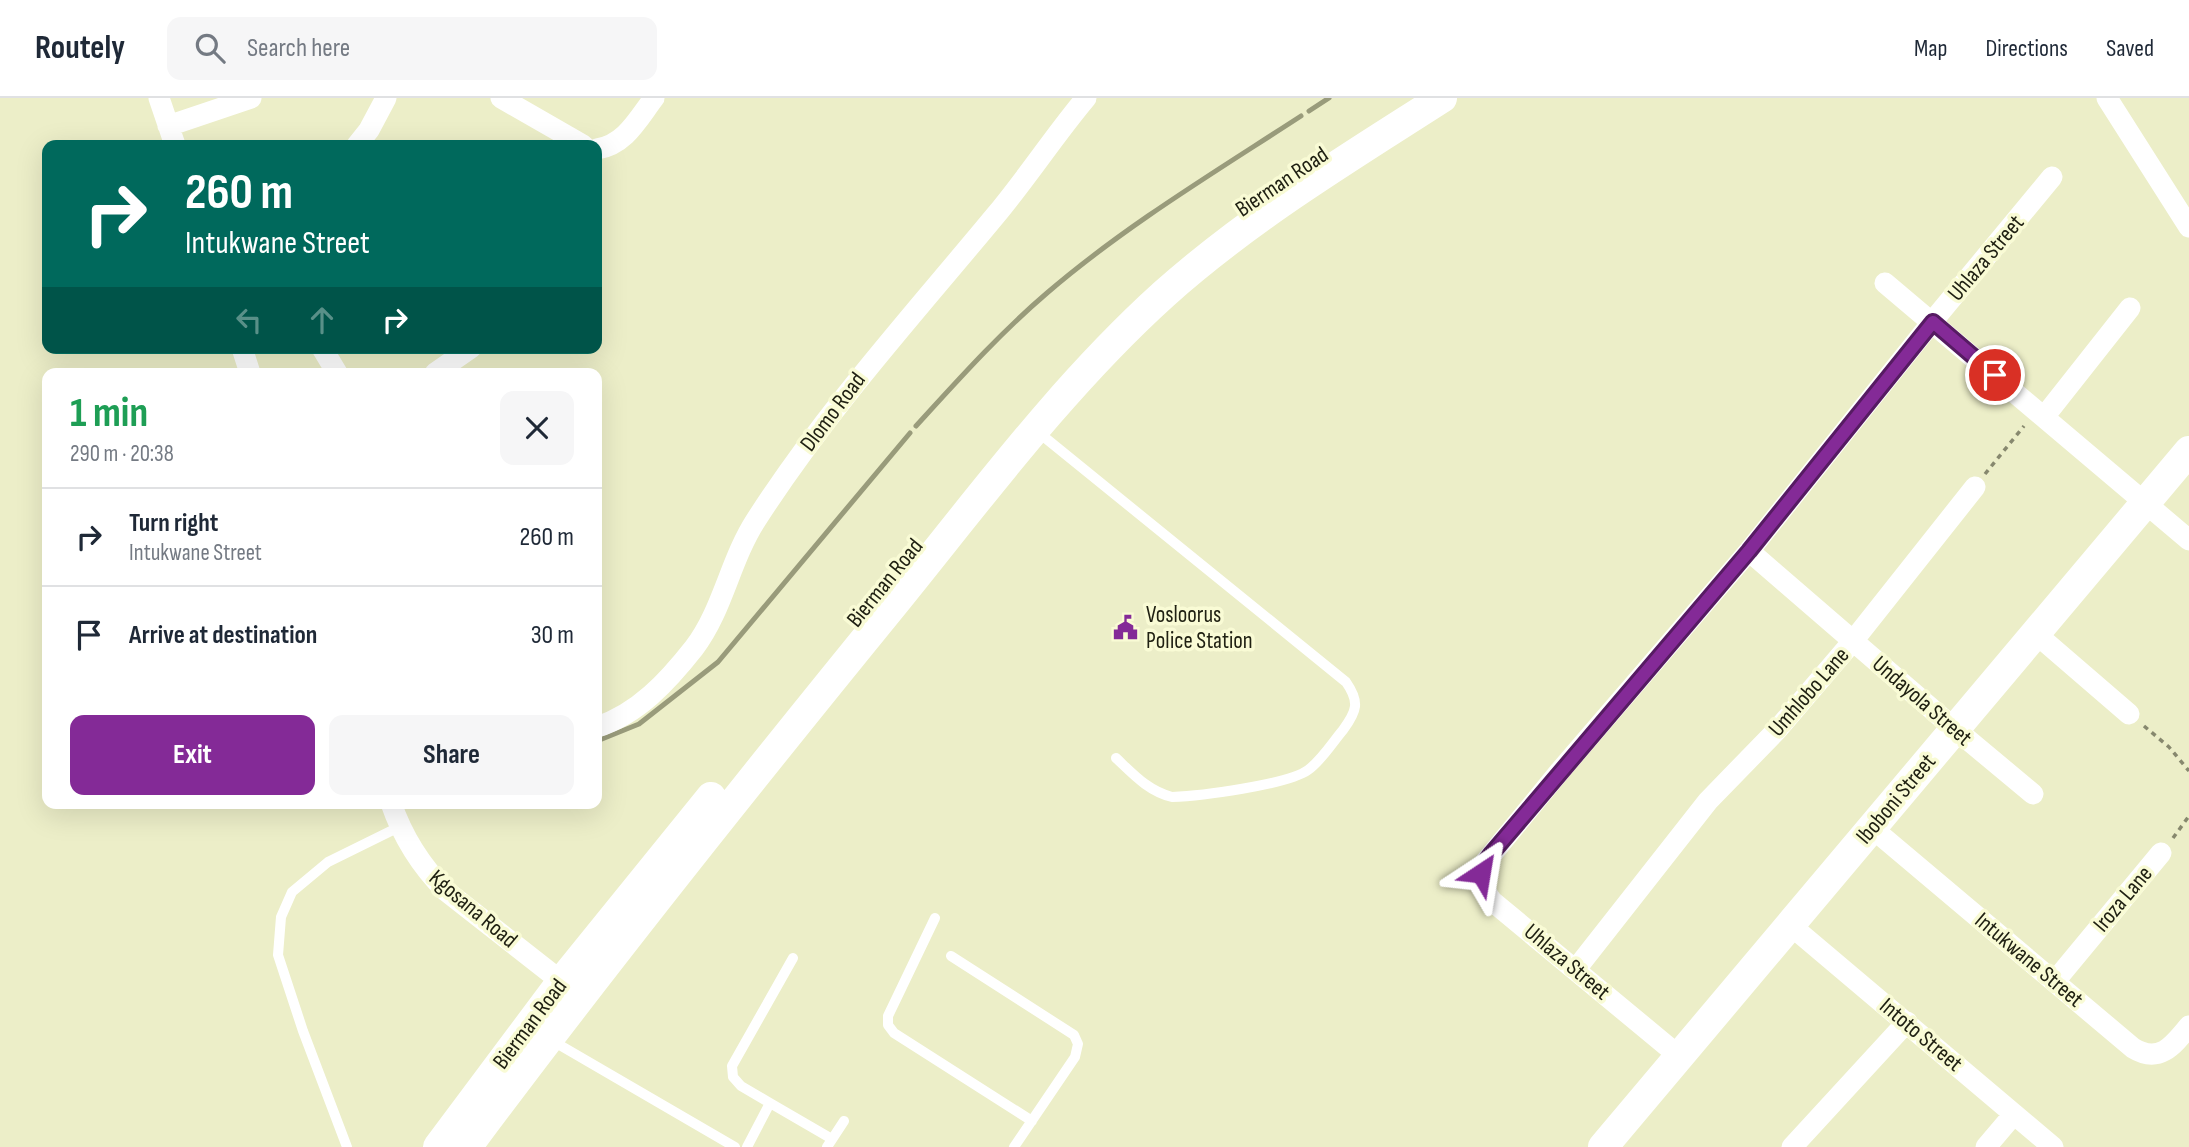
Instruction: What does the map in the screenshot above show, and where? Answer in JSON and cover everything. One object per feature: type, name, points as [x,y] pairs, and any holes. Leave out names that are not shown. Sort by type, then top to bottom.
[{"type":"main road","name":"Bierman Road","points":[[571,989],[1063,367],[1124,305],[1206,233],[1297,170],[1410,98]]},
{"type":"main road","name":"Bierman Road","points":[[438,1147],[767,760],[1035,430],[1098,358],[1164,294],[1235,235],[1442,98]]},
{"type":"main road","name":"Iboboni Street","points":[[1603,1147],[2189,451]]},
{"type":"main road","points":[[467,1147],[548,1038],[571,989]]},
{"type":"street","points":[[159,98],[171,136],[251,98]]},
{"type":"street","points":[[361,140],[386,98]]},
{"type":"street","points":[[501,98],[579,140]]},
{"type":"street","points":[[602,147],[610,146],[624,137],[654,98]]},
{"type":"street","name":"Dlomo Road","points":[[602,725],[642,703],[694,648],[707,629],[754,522],[808,445],[862,373],[998,213],[1086,98]]},
{"type":"street","points":[[2107,98],[2189,227]]},
{"type":"street","name":"Uhlaza Street","points":[[1679,1056],[1492,901],[1484,891],[1482,883],[1483,865],[1749,551],[2052,177]]},
{"type":"street","points":[[1885,282],[2189,540]]},
{"type":"street","points":[[2041,414],[2130,308]]},
{"type":"street","points":[[442,368],[462,354]]},
{"type":"street","name":"Umhlobo Lane","points":[[1576,969],[1708,802],[1777,730],[1853,641],[1975,487]]},
{"type":"street","name":"Undayola Street","points":[[1749,551],[2034,794]]},
{"type":"street","points":[[2035,633],[2129,714]]},
{"type":"street","name":"Kgosana Road","points":[[393,809],[399,827],[417,858],[446,891],[571,989]]},
{"type":"street","name":"Intukwane Street","points":[[1872,828],[2143,1054],[2152,1055],[2168,1049],[2189,1026]]},
{"type":"street","name":"Iroza Lane","points":[[2055,981],[2161,853]]},
{"type":"street","name":"Intoto Street","points":[[1789,924],[2053,1147]]},
{"type":"street","points":[[1792,1147],[1906,1022]]},
{"type":"street","points":[[1986,1147],[2014,1114]]},
{"type":"lane","points":[[1035,430],[1346,682],[1354,694],[1356,708],[1350,721],[1320,760],[1297,776],[1284,780],[1172,797],[1148,787],[1115,758]]},
{"type":"lane","points":[[347,1147],[303,1031],[278,955],[281,917],[292,892],[328,862],[399,827]]},
{"type":"lane","points":[[935,918],[888,1016],[888,1025],[894,1033],[1031,1121]]},
{"type":"lane","points":[[951,956],[1074,1035],[1078,1044],[1075,1057],[1014,1147]]},
{"type":"lane","points":[[793,958],[732,1066],[733,1077],[741,1086],[829,1143],[844,1121]]},
{"type":"lane","points":[[548,1038],[735,1147]]},
{"type":"lane","points":[[747,1147],[770,1103]]},
{"type":"path","points":[[1975,487],[2041,414]]},
{"type":"path","points":[[2129,714],[2169,747],[2189,771]]},
{"type":"path","name":"Iroza Lane","points":[[2161,853],[2189,816]]},
{"type":"waterway","points":[[1309,111],[1329,98]]},
{"type":"waterway","points":[[916,426],[1013,324],[1077,268],[1171,200],[1301,116]]},
{"type":"waterway","points":[[602,739],[639,724],[718,662],[910,433]]},
{"type":"place","name":"Vosloorus Police Station","points":[[1126,628]]},
{"type":"route","points":[[1481,873],[1483,865],[1492,853],[1749,551],[1933,322],[1995,375]]}]
